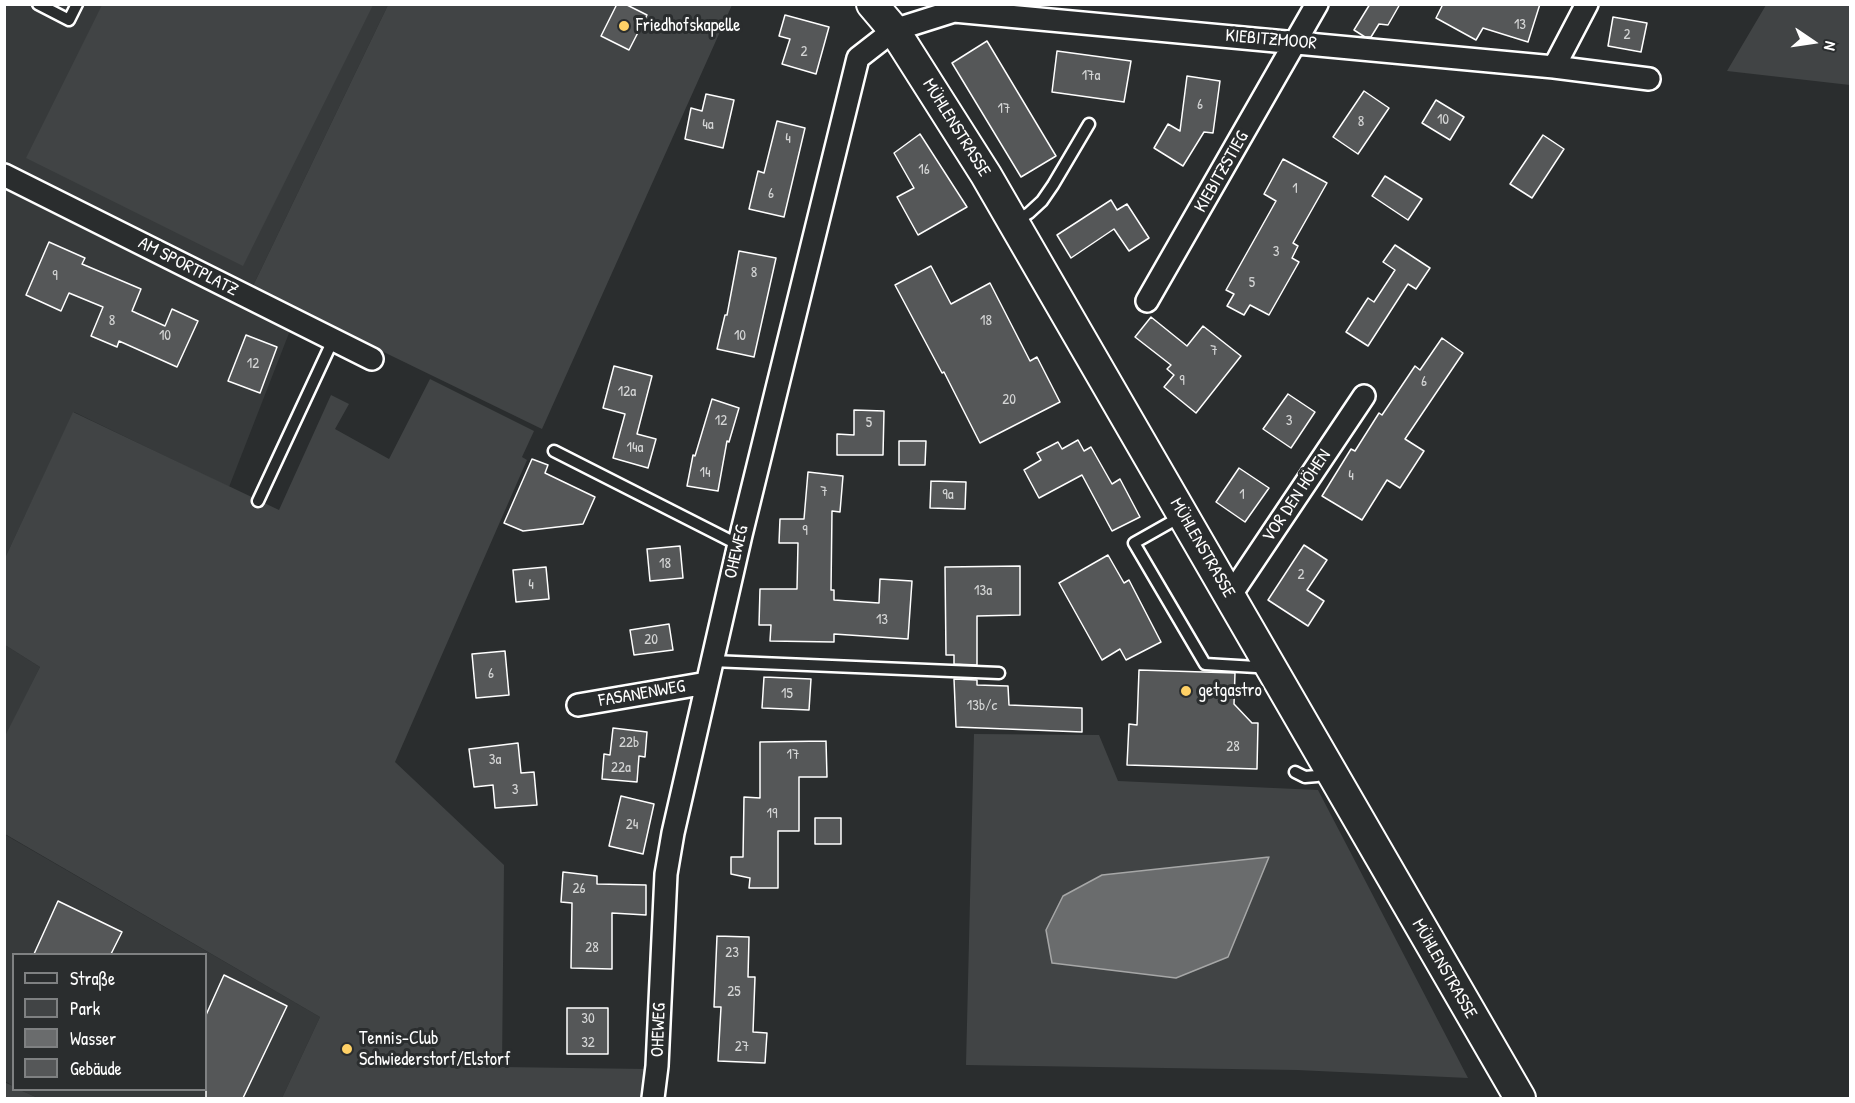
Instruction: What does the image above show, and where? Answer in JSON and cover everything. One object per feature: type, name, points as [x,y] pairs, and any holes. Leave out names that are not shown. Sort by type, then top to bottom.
[{"type":"main road","name":"MÜHLENSTRASSE","points":[[872,4],[894,30],[1014,222],[1520,1098]]},
{"type":"street","name":"KIEBITZSTIEG","points":[[1148,301],[1317,4]]},
{"type":"street","points":[[1554,67],[1587,4]]},
{"type":"street","name":"KIEBITZMOOR","points":[[894,30],[954,10],[1554,67],[1649,79]]},
{"type":"street","name":"OHEWEG","points":[[653,1098],[657,1066],[666,874],[673,833],[739,545],[858,58],[894,30]]},
{"type":"street","name":"AM SPORTPLATZ","points":[[4,176],[372,359]]},
{"type":"street","name":"VOR DEN HÖHEN","points":[[1230,596],[1364,396]]},
{"type":"street","name":"FASANENWEG","points":[[578,705],[707,683]]},
{"type":"lane","points":[[38,4],[69,20],[77,4]]},
{"type":"lane","points":[[1014,222],[1029,213],[1042,201],[1089,124]]},
{"type":"lane","points":[[258,501],[333,340]]},
{"type":"lane","points":[[554,451],[739,545]]},
{"type":"lane","points":[[1183,515],[1134,543],[1139,553],[1205,664],[1256,667],[1266,660]]},
{"type":"lane","points":[[712,662],[999,673]]},
{"type":"lane","points":[[1295,772],[1305,777],[1317,776],[1329,770]]},
{"type":"shaded area","points":[[5,5],[388,5],[252,288],[298,310],[229,487],[74,412],[5,558]]},
{"type":"shaded area","points":[[5,645],[40,667],[5,738]]},
{"type":"shaded area","points":[[4,834],[320,1017],[282,1098],[38,1098],[22,1091],[207,1091],[207,953],[12,953],[12,1085],[5,1081]]},
{"type":"green space","points":[[102,5],[373,5],[243,266],[26,158]]},
{"type":"green space","points":[[388,5],[732,5],[542,429],[252,288]]},
{"type":"green space","points":[[1766,5],[1850,5],[1850,85],[1727,71]]},
{"type":"green space","points":[[430,379],[534,431],[522,457],[527,460],[395,762],[504,865],[502,1067],[646,1069],[641,1098],[282,1098],[320,1017],[5,834],[4,738],[40,667],[5,645],[5,558],[73,412],[279,510],[331,395],[349,404],[335,429],[389,459]]},
{"type":"green space","points":[[974,734],[1099,735],[1118,781],[1318,790],[1468,1078],[1297,1070],[966,1065]]},
{"type":"green space","points":[[4,1082],[12,1086],[12,1091],[22,1091],[38,1098],[5,1098]]},
{"type":"water","points":[[1269,857],[1228,957],[1176,978],[1052,963],[1046,930],[1063,896],[1102,875]]},
{"type":"building","name":"Friedhofskapelle","points":[[617,4],[625,4],[647,15],[629,50],[601,36]]},
{"type":"building","points":[[1370,4],[1400,4],[1388,25],[1379,24],[1371,37],[1365,37],[1354,30]]},
{"type":"building","points":[[1443,4],[1540,4],[1528,42],[1483,28],[1476,40],[1436,18]]},
{"type":"building","points":[[785,15],[829,27],[816,74],[782,64],[790,39],[779,36]]},
{"type":"building","points":[[1613,17],[1647,23],[1641,52],[1608,46]]},
{"type":"building","points":[[987,41],[1056,156],[1021,177],[952,63]]},
{"type":"building","points":[[1057,51],[1131,61],[1124,102],[1052,92]]},
{"type":"building","points":[[1187,76],[1220,81],[1213,133],[1204,132],[1183,166],[1154,148],[1168,124],[1180,131]]},
{"type":"building","points":[[1364,91],[1389,108],[1358,154],[1333,137]]},
{"type":"building","points":[[706,94],[734,100],[723,148],[685,139],[691,108],[702,111]]},
{"type":"building","points":[[1436,100],[1464,117],[1450,140],[1422,123]]},
{"type":"building","points":[[777,121],[805,128],[784,217],[749,209],[758,171],[764,173]]},
{"type":"building","points":[[920,134],[967,207],[918,235],[897,197],[914,188],[894,153]]},
{"type":"building","points":[[1543,135],[1564,149],[1532,198],[1510,184]]},
{"type":"building","points":[[1283,159],[1327,183],[1293,243],[1298,246],[1292,258],[1299,262],[1269,315],[1250,305],[1244,315],[1227,306],[1234,294],[1226,290],[1276,201],[1264,194]]},
{"type":"building","points":[[1385,176],[1422,199],[1408,220],[1372,196]]},
{"type":"building","points":[[1111,200],[1117,210],[1127,204],[1149,238],[1129,251],[1114,229],[1071,258],[1057,235]]},
{"type":"building","points":[[49,242],[85,258],[82,264],[141,289],[132,311],[165,326],[172,309],[198,321],[177,367],[119,341],[117,347],[91,336],[103,307],[69,293],[61,311],[26,295]]},
{"type":"building","points":[[1395,245],[1430,268],[1416,289],[1408,284],[1368,346],[1346,332],[1368,298],[1374,302],[1395,270],[1383,262]]},
{"type":"building","points":[[739,251],[776,258],[754,357],[717,349],[725,315],[727,315]]},
{"type":"building","points":[[931,266],[951,304],[990,283],[1030,361],[1037,357],[1060,402],[980,443],[944,372],[942,373],[895,285]]},
{"type":"building","points":[[1151,317],[1187,346],[1203,326],[1241,356],[1196,413],[1164,387],[1174,375],[1167,369],[1171,365],[1135,337]]},
{"type":"building","points":[[246,335],[277,347],[260,393],[228,381]]},
{"type":"building","points":[[1442,338],[1463,353],[1405,439],[1424,451],[1400,488],[1387,480],[1362,520],[1322,496],[1351,449],[1355,451],[1379,413],[1382,415],[1415,366],[1420,370]]},
{"type":"building","points":[[614,366],[652,376],[637,434],[656,439],[648,468],[613,458],[625,414],[603,408]]},
{"type":"building","points":[[1288,394],[1315,412],[1291,448],[1263,429]]},
{"type":"building","points":[[712,399],[739,408],[729,442],[727,441],[718,491],[687,486],[693,455],[695,456]]},
{"type":"building","points":[[854,410],[884,411],[883,455],[837,455],[837,434],[854,435]]},
{"type":"building","points":[[1078,440],[1084,451],[1091,447],[1112,484],[1120,479],[1140,517],[1112,531],[1082,475],[1039,498],[1024,470],[1041,460],[1037,453],[1058,442],[1062,449]]},
{"type":"building","points":[[899,441],[926,441],[925,465],[899,465]]},
{"type":"building","points":[[532,459],[548,465],[545,473],[595,497],[583,524],[523,531],[504,523]]},
{"type":"building","points":[[1239,468],[1269,488],[1245,522],[1216,502]]},
{"type":"building","points":[[808,472],[843,476],[840,512],[832,511],[831,590],[834,590],[834,600],[879,603],[880,579],[912,581],[908,639],[834,634],[834,642],[770,641],[771,625],[759,625],[760,589],[797,589],[798,543],[779,543],[780,519],[804,519]]},
{"type":"building","points":[[931,481],[966,482],[965,509],[930,508]]},
{"type":"building","points":[[1304,545],[1327,560],[1307,590],[1324,601],[1308,626],[1268,600]]},
{"type":"building","points":[[680,546],[683,578],[650,581],[647,549]]},
{"type":"building","points":[[1108,555],[1124,583],[1129,580],[1161,642],[1126,660],[1120,649],[1102,660],[1059,583]]},
{"type":"building","points":[[1020,566],[1020,615],[977,616],[977,665],[954,664],[954,655],[946,655],[945,567]]},
{"type":"building","points":[[546,567],[549,599],[516,602],[513,570]]},
{"type":"building","points":[[669,624],[673,650],[634,655],[630,630]]},
{"type":"building","points":[[505,651],[509,695],[476,698],[472,654]]},
{"type":"building","points":[[1139,670],[1235,673],[1234,704],[1252,723],[1258,723],[1257,769],[1127,765],[1129,724],[1137,725]]},
{"type":"building","points":[[764,677],[811,679],[809,710],[762,708]]},
{"type":"building","points":[[954,679],[977,680],[977,685],[1008,686],[1009,705],[1082,708],[1082,732],[956,727]]},
{"type":"building","points":[[613,728],[647,732],[645,757],[639,756],[637,782],[602,779],[604,754],[610,755]]},
{"type":"building","points":[[826,741],[827,777],[799,777],[799,831],[778,831],[778,888],[749,888],[750,878],[731,874],[731,857],[743,857],[744,797],[760,798],[760,742]]},
{"type":"building","points":[[518,743],[521,773],[534,772],[537,805],[495,808],[493,785],[474,787],[469,749]]},
{"type":"building","points":[[621,796],[654,804],[643,854],[609,846]]},
{"type":"building","points":[[815,818],[841,818],[841,844],[815,844]]},
{"type":"building","points":[[563,872],[597,876],[597,884],[646,885],[646,915],[612,913],[612,969],[571,968],[572,903],[561,902]]},
{"type":"building","points":[[58,901],[122,932],[112,953],[34,953]]},
{"type":"building","points":[[717,936],[749,937],[748,977],[755,977],[753,1032],[767,1033],[765,1063],[718,1061],[721,1007],[714,1007]]},
{"type":"building","points":[[224,975],[287,1006],[243,1098],[206,1098],[207,1013]]},
{"type":"building","points":[[567,1008],[608,1008],[608,1054],[567,1054]]},
{"type":"place","name":"Friedhofskapelle","points":[[624,26]]},
{"type":"place","name":"getgastro","points":[[1186,691]]},
{"type":"place","name":"Tennis-Club Schwiederstorf/Elstorf","points":[[347,1049]]}]
